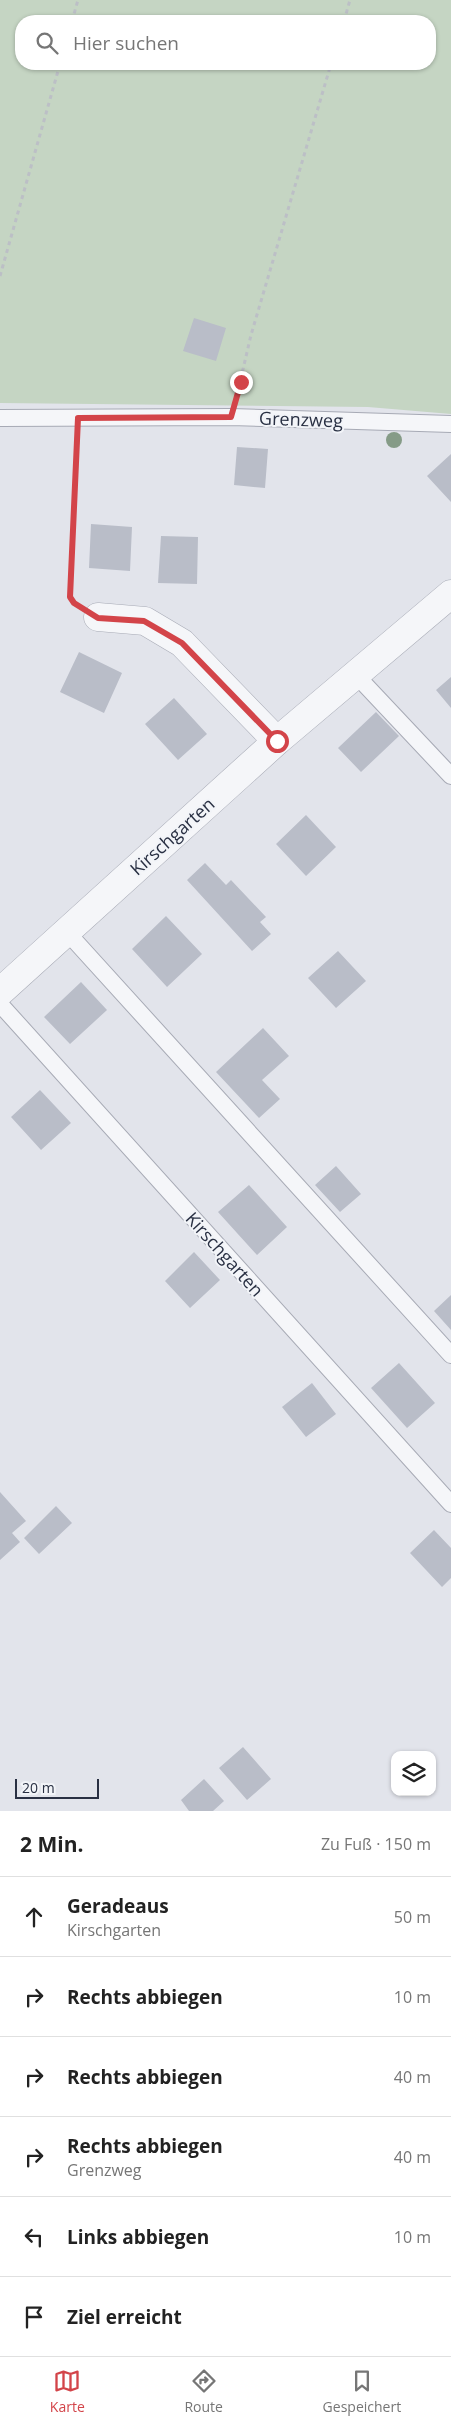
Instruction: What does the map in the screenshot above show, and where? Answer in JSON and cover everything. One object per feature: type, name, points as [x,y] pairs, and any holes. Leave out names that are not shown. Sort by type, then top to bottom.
[{"type":"street","name":"Kirschgarten","points":[[0,992],[277,741],[451,594]]},
{"type":"street","points":[[98,618],[144,621],[182,643],[277,741]]},
{"type":"lane","name":"Grenzweg","points":[[0,418],[231,417],[451,424]]},
{"type":"lane","points":[[355,674],[451,776]]},
{"type":"lane","points":[[66,931],[451,1355]]},
{"type":"lane","name":"Kirschgarten","points":[[0,1004],[451,1504]]},
{"type":"path","points":[[74,15],[78,0]]},
{"type":"path","points":[[346,15],[350,0]]},
{"type":"path","points":[[0,276],[58,70]]},
{"type":"path","points":[[231,417],[251,335],[329,70]]},
{"type":"path","points":[[78,418],[70,597],[74,603],[98,618]]},
{"type":"green space","points":[[0,0],[451,0],[451,414],[368,407],[0,403]]},
{"type":"building","points":[[194,318],[226,328],[216,361],[183,351]]},
{"type":"building","points":[[237,447],[268,449],[265,488],[234,485]]},
{"type":"building","points":[[451,454],[451,502],[427,476]]},
{"type":"building","points":[[91,524],[132,527],[130,571],[89,568]]},
{"type":"building","points":[[161,536],[198,537],[197,584],[158,583]]},
{"type":"building","points":[[79,652],[122,673],[104,713],[60,692]]},
{"type":"building","points":[[451,677],[451,708],[436,690]]},
{"type":"building","points":[[174,698],[207,734],[178,760],[145,724]]},
{"type":"building","points":[[376,712],[399,736],[361,772],[338,748]]},
{"type":"building","points":[[306,815],[336,847],[306,876],[276,844]]},
{"type":"building","points":[[205,863],[226,885],[231,880],[266,917],[260,922],[271,934],[252,951],[187,880]]},
{"type":"building","points":[[166,916],[202,954],[167,987],[132,949]]},
{"type":"building","points":[[338,951],[366,981],[336,1008],[308,978]]},
{"type":"building","points":[[81,982],[107,1010],[70,1044],[44,1017]]},
{"type":"building","points":[[263,1028],[289,1056],[262,1080],[280,1099],[259,1118],[216,1072]]},
{"type":"building","points":[[40,1090],[71,1123],[41,1150],[11,1117]]},
{"type":"building","points":[[336,1166],[361,1194],[340,1212],[315,1185]]},
{"type":"building","points":[[249,1185],[287,1227],[257,1255],[218,1212]]},
{"type":"building","points":[[194,1252],[220,1280],[190,1308],[165,1281]]},
{"type":"building","points":[[451,1295],[451,1330],[434,1311]]},
{"type":"building","points":[[399,1363],[435,1403],[407,1428],[371,1388]]},
{"type":"building","points":[[312,1383],[336,1414],[306,1437],[282,1407]]},
{"type":"building","points":[[0,1492],[26,1521],[12,1533],[20,1542],[0,1560]]},
{"type":"building","points":[[56,1506],[72,1523],[39,1554],[24,1538]]},
{"type":"building","points":[[434,1530],[451,1548],[451,1578],[442,1587],[410,1553]]},
{"type":"building","points":[[243,1747],[271,1779],[247,1800],[219,1768]]},
{"type":"building","points":[[204,1779],[224,1801],[213,1811],[189,1811],[181,1800]]},
{"type":"route","points":[[241,382],[231,417],[78,418],[70,597],[74,603],[98,618],[144,621],[182,643],[277,741]]}]
